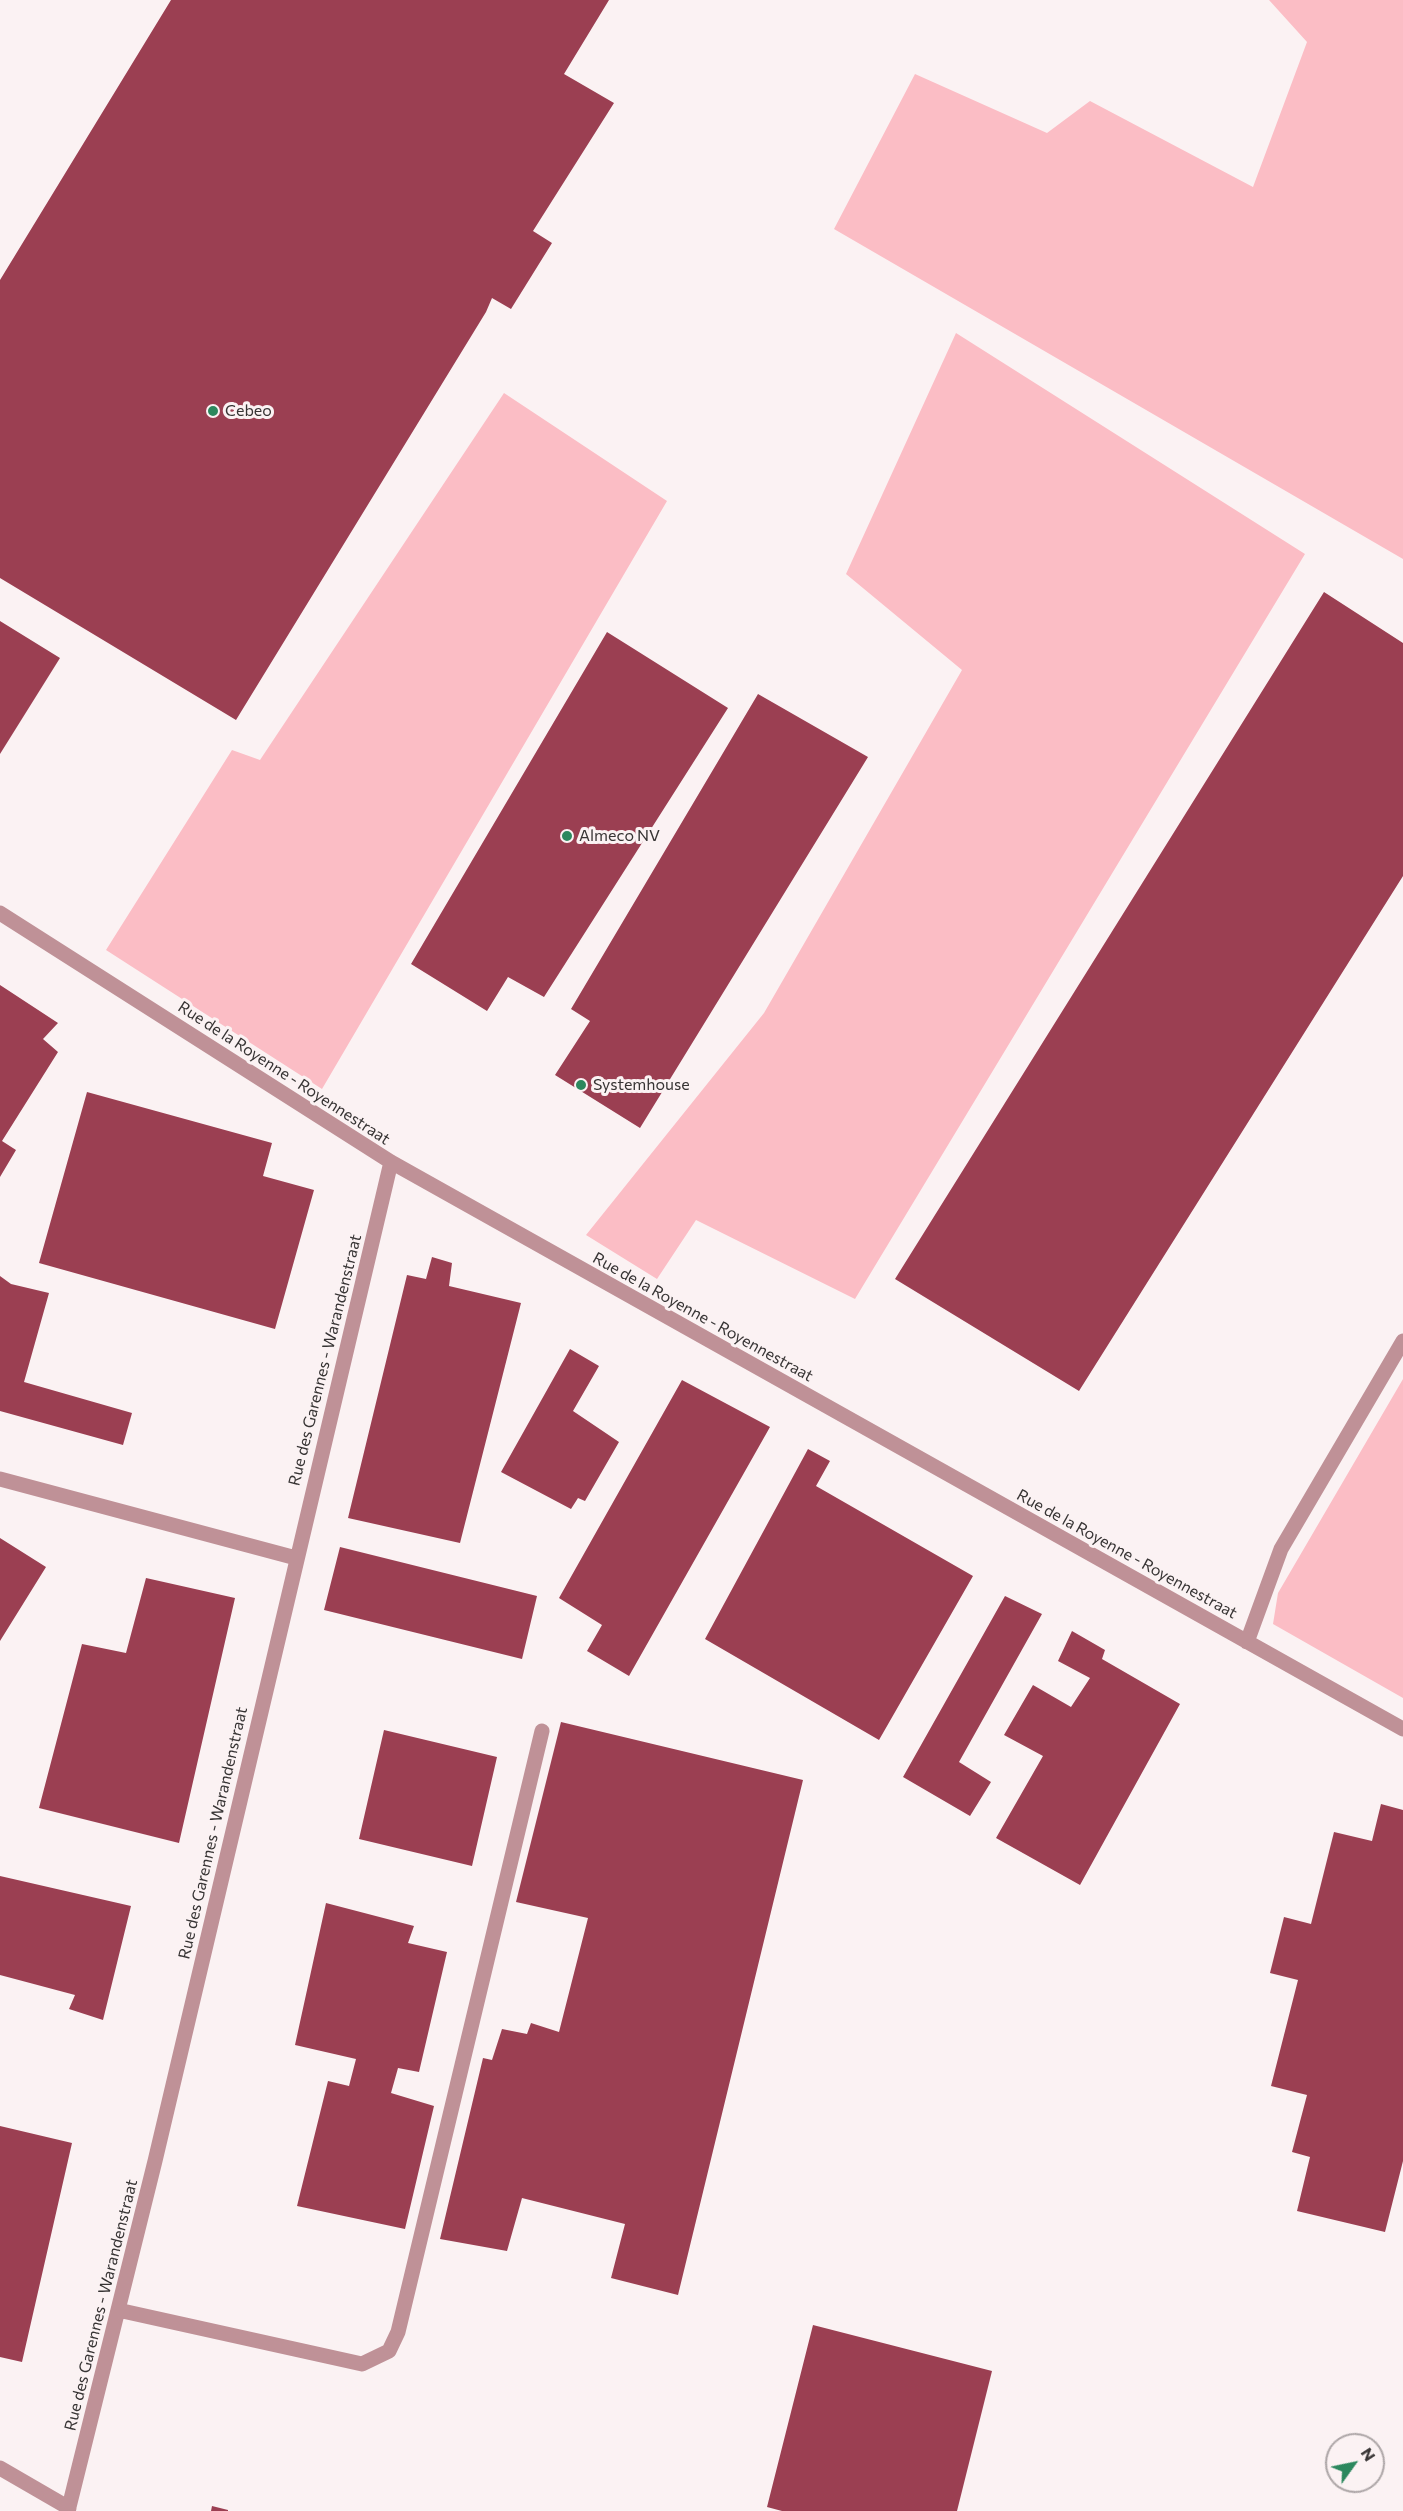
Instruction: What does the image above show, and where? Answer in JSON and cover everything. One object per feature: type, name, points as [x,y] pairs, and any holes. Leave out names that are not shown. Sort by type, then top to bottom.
[{"type":"lane","name":"Rue de la Royenne - Royennestraat","points":[[0,912],[391,1162],[1403,1729]]},
{"type":"lane","name":"Rue des Garennes - Warandenstraat","points":[[68,2510],[155,2161],[391,1162]]},
{"type":"lane","points":[[1246,1642],[1281,1549],[1403,1341]]},
{"type":"lane","points":[[0,1479],[296,1558]]},
{"type":"lane","points":[[118,2310],[362,2364],[389,2351],[399,2332],[542,1731]]},
{"type":"lane","points":[[0,2468],[68,2510]]},
{"type":"shaded area","points":[[1269,0],[1403,0],[1403,559],[834,229],[915,74],[1047,133],[1090,101],[1253,187],[1307,42]]},
{"type":"shaded area","points":[[956,333],[1305,554],[855,1299],[696,1220],[657,1279],[586,1235],[764,1013],[962,670],[846,574]]},
{"type":"shaded area","points":[[504,393],[667,501],[322,1089],[106,950],[232,750],[260,760]]},
{"type":"shaded area","points":[[1403,1379],[1403,1698],[1273,1624],[1278,1593]]},
{"type":"building","name":"Cebeo","points":[[171,0],[609,0],[564,74],[614,103],[533,231],[552,243],[511,309],[492,298],[486,312],[236,720],[0,578],[0,280]]},
{"type":"building","points":[[1324,592],[1403,643],[1403,876],[1079,1391],[895,1279]]},
{"type":"building","points":[[0,621],[60,658],[0,754]]},
{"type":"building","name":"Almeco NV","points":[[607,632],[728,708],[544,997],[508,977],[487,1011],[411,964]]},
{"type":"building","points":[[758,694],[868,757],[640,1128],[555,1075],[590,1021],[571,1009]]},
{"type":"building","points":[[0,985],[58,1023],[43,1039],[58,1052],[2,1141],[16,1150],[0,1177]]},
{"type":"building","points":[[87,1092],[272,1143],[263,1176],[314,1190],[275,1329],[39,1263]]},
{"type":"building","points":[[432,1257],[452,1263],[449,1286],[521,1303],[460,1543],[348,1518],[407,1275],[426,1279]]},
{"type":"building","points":[[0,1276],[11,1284],[49,1293],[24,1382],[132,1413],[123,1445],[0,1411]]},
{"type":"building","points":[[570,1349],[599,1366],[573,1411],[619,1442],[585,1501],[578,1498],[571,1509],[501,1472]]},
{"type":"building","points":[[682,1380],[770,1427],[629,1676],[587,1651],[602,1625],[559,1598]]},
{"type":"building","points":[[808,1449],[830,1461],[816,1486],[973,1576],[879,1740],[705,1639]]},
{"type":"building","points":[[0,1538],[46,1567],[0,1641]]},
{"type":"building","points":[[340,1547],[537,1596],[522,1659],[324,1610]]},
{"type":"building","points":[[146,1578],[235,1598],[179,1843],[39,1808],[82,1644],[126,1653]]},
{"type":"building","points":[[1005,1596],[1042,1614],[959,1762],[991,1782],[970,1816],[903,1777]]},
{"type":"building","points":[[1072,1631],[1105,1650],[1102,1659],[1180,1704],[1080,1885],[996,1838],[1043,1756],[1004,1735],[1033,1685],[1071,1707],[1090,1678],[1058,1661]]},
{"type":"building","points":[[561,1722],[803,1780],[678,2295],[611,2278],[625,2224],[522,2198],[507,2251],[440,2239],[483,2058],[492,2060],[502,2029],[527,2034],[531,2023],[559,2032],[588,1918],[516,1902]]},
{"type":"building","points":[[384,1730],[497,1757],[472,1866],[359,1839]]},
{"type":"building","points":[[1381,1804],[1403,1810],[1403,2161],[1385,2232],[1297,2211],[1310,2157],[1292,2152],[1307,2095],[1271,2086],[1298,1980],[1270,1973],[1284,1917],[1311,1924],[1334,1832],[1372,1841]]},
{"type":"building","points":[[0,1876],[131,1906],[103,2020],[69,2009],[75,1995],[0,1975]]},
{"type":"building","points":[[326,1903],[414,1926],[408,1943],[447,1952],[419,2072],[398,2068],[391,2093],[434,2106],[405,2229],[297,2206],[328,2081],[349,2086],[356,2059],[295,2045]]},
{"type":"building","points":[[0,2126],[72,2143],[22,2362],[0,2357]]},
{"type":"building","points":[[813,2325],[992,2371],[957,2511],[782,2511],[767,2507]]},
{"type":"building","points":[[212,2506],[228,2510],[228,2511],[211,2511]]},
{"type":"place","name":"Cebeo","points":[[213,411]]},
{"type":"place","name":"Almeco NV","points":[[567,836]]},
{"type":"place","name":"Systemhouse","points":[[581,1085]]}]
